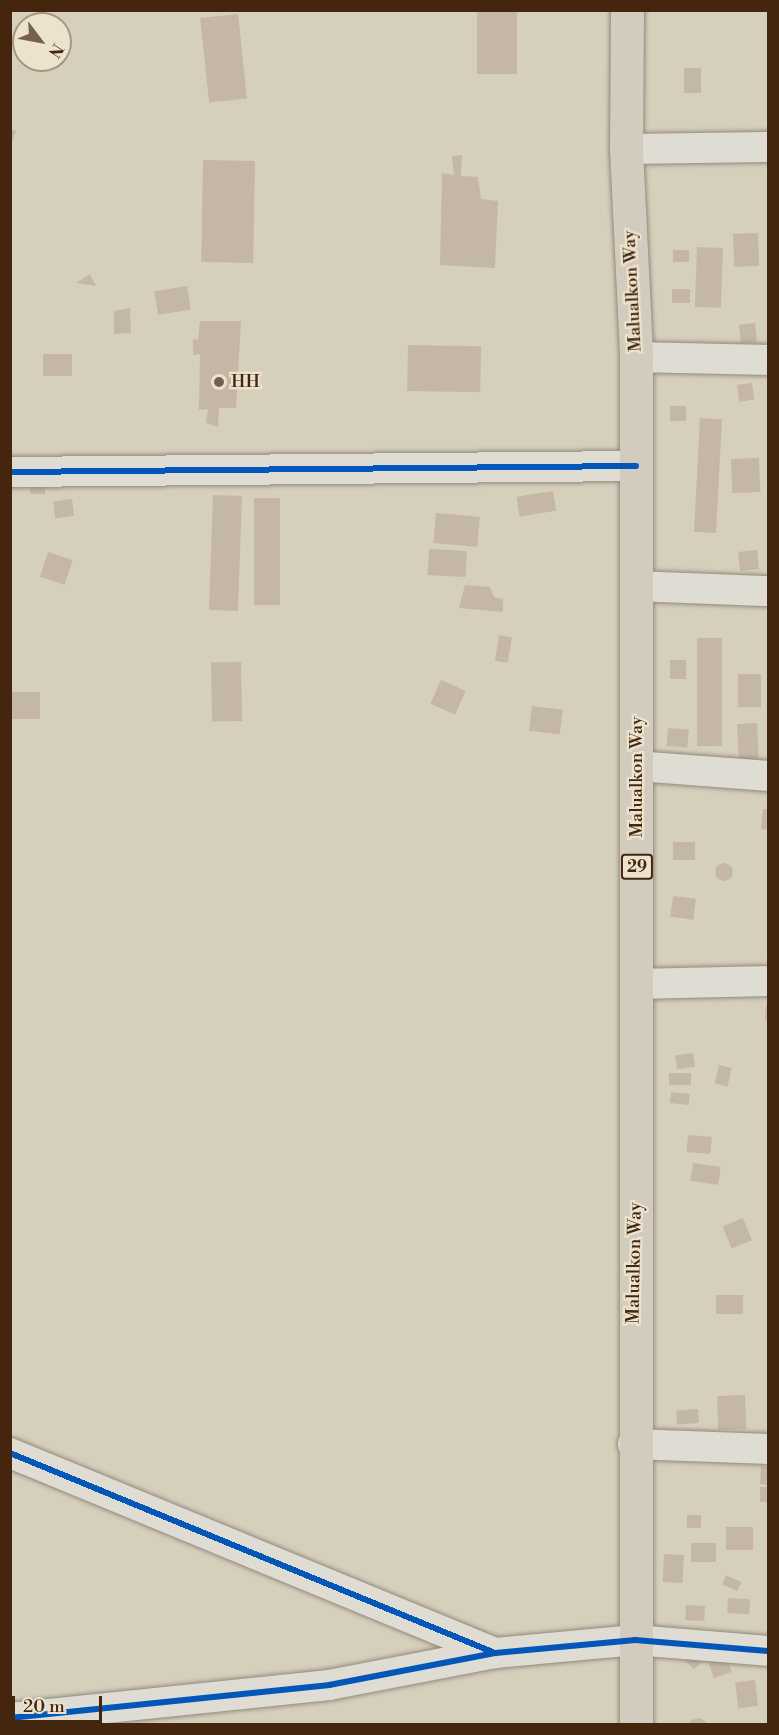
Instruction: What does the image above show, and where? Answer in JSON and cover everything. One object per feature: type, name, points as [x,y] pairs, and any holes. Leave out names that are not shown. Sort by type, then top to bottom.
[{"type":"main road","name":"Malualkon Way","points":[[627,10],[626,149],[636,357],[637,984],[633,1444],[636,1725]]},
{"type":"street","points":[[626,149],[768,147]]},
{"type":"street","points":[[636,357],[768,360]]},
{"type":"street","points":[[10,472],[636,466]]},
{"type":"street","points":[[636,586],[768,591]]},
{"type":"street","points":[[636,766],[768,776]]},
{"type":"street","points":[[637,984],[768,981]]},
{"type":"street","points":[[633,1444],[768,1449]]},
{"type":"street","points":[[10,1453],[495,1653]]},
{"type":"street","points":[[10,1718],[329,1685],[495,1653],[634,1640],[768,1651]]},
{"type":"building","points":[[477,10],[517,10],[517,74],[477,74]]},
{"type":"building","points":[[238,14],[247,99],[209,103],[200,18]]},
{"type":"building","points":[[684,68],[701,68],[701,93],[684,93]]},
{"type":"building","points":[[10,129],[16,131],[11,144],[10,144]]},
{"type":"building","points":[[462,155],[461,176],[478,177],[481,199],[498,201],[495,268],[440,265],[442,173],[454,175],[452,156]]},
{"type":"building","points":[[203,160],[255,161],[253,263],[201,262]]},
{"type":"building","points":[[758,233],[759,266],[734,267],[733,234]]},
{"type":"building","points":[[697,247],[723,248],[721,308],[695,307]]},
{"type":"building","points":[[673,250],[689,250],[689,262],[673,262]]},
{"type":"building","points":[[90,274],[96,286],[76,283]]},
{"type":"building","points":[[187,286],[191,310],[158,315],[154,291]]},
{"type":"building","points":[[672,289],[690,289],[690,303],[672,303]]},
{"type":"building","points":[[130,308],[131,333],[114,334],[114,311]]},
{"type":"building","name":"HH","points":[[200,321],[241,321],[236,408],[219,408],[218,427],[206,423],[208,409],[199,410],[200,354],[193,355],[193,339],[198,340]]},
{"type":"building","points":[[755,323],[757,342],[741,344],[739,325]]},
{"type":"building","points":[[408,345],[481,346],[480,392],[407,391]]},
{"type":"building","points":[[43,354],[72,354],[72,376],[43,376]]},
{"type":"building","points":[[752,383],[754,400],[739,402],[737,385]]},
{"type":"building","points":[[670,406],[686,406],[686,421],[670,421]]},
{"type":"building","points":[[700,418],[722,419],[716,533],[694,532]]},
{"type":"building","points":[[759,458],[760,492],[732,493],[731,459]]},
{"type":"building","points":[[30,483],[45,483],[45,494],[30,494]]},
{"type":"building","points":[[553,491],[556,511],[520,517],[516,497]]},
{"type":"building","points":[[213,495],[242,496],[238,611],[209,610]]},
{"type":"building","points":[[254,498],[280,498],[280,605],[254,605]]},
{"type":"building","points":[[72,499],[74,516],[55,518],[53,501]]},
{"type":"building","points":[[436,513],[480,517],[477,547],[433,543]]},
{"type":"building","points":[[429,549],[467,551],[466,577],[428,575]]},
{"type":"building","points":[[757,550],[759,569],[740,571],[738,552]]},
{"type":"building","points":[[48,552],[73,560],[65,585],[40,577]]},
{"type":"building","points":[[465,585],[490,587],[494,597],[503,599],[503,612],[459,608]]},
{"type":"building","points":[[499,635],[512,637],[508,663],[495,661]]},
{"type":"building","points":[[697,638],[722,638],[722,746],[697,746]]},
{"type":"building","points":[[670,660],[686,660],[686,679],[670,679]]},
{"type":"building","points":[[241,662],[242,721],[212,722],[211,663]]},
{"type":"building","points":[[738,674],[761,674],[761,707],[738,707]]},
{"type":"building","points":[[441,680],[466,691],[455,715],[430,704]]},
{"type":"building","points":[[10,692],[40,692],[40,719],[10,719]]},
{"type":"building","points":[[532,706],[563,710],[560,735],[529,731]]},
{"type":"building","points":[[757,723],[759,759],[739,760],[737,724]]},
{"type":"building","points":[[668,728],[689,730],[687,748],[666,746]]},
{"type":"building","points":[[763,809],[768,809],[768,830],[761,829]]},
{"type":"building","points":[[673,842],[695,842],[695,860],[673,860]]},
{"type":"building","points":[[720,863],[728,863],[733,868],[731,879],[720,881],[715,876],[715,868]]},
{"type":"building","points":[[673,896],[696,899],[693,920],[670,917]]},
{"type":"building","points":[[766,1005],[768,1005],[768,1021],[765,1020]]},
{"type":"building","points":[[693,1053],[695,1067],[677,1069],[675,1056]]},
{"type":"building","points":[[719,1065],[732,1068],[727,1086],[715,1084]]},
{"type":"building","points":[[669,1073],[691,1073],[691,1085],[669,1085]]},
{"type":"building","points":[[671,1092],[690,1094],[689,1105],[670,1103]]},
{"type":"building","points":[[688,1135],[712,1137],[710,1154],[687,1152]]},
{"type":"building","points":[[693,1163],[721,1167],[718,1185],[690,1181]]},
{"type":"building","points":[[743,1218],[752,1240],[732,1248],[723,1226]]},
{"type":"building","points":[[716,1295],[743,1295],[743,1314],[716,1314]]},
{"type":"building","points":[[745,1395],[746,1429],[718,1430],[717,1396]]},
{"type":"building","points":[[698,1409],[699,1423],[677,1425],[676,1411]]},
{"type":"building","points":[[761,1466],[768,1467],[768,1485],[760,1484]]},
{"type":"building","points":[[760,1487],[768,1487],[768,1502],[760,1502]]},
{"type":"building","points":[[687,1515],[701,1515],[701,1528],[687,1528]]},
{"type":"building","points":[[726,1527],[753,1527],[753,1550],[726,1550]]},
{"type":"building","points":[[691,1543],[716,1543],[716,1562],[691,1562]]},
{"type":"building","points":[[664,1554],[684,1555],[683,1583],[663,1582]]},
{"type":"building","points":[[726,1575],[742,1582],[737,1591],[722,1584]]},
{"type":"building","points":[[728,1598],[750,1599],[749,1614],[727,1613]]},
{"type":"building","points":[[686,1605],[705,1606],[704,1621],[685,1620]]},
{"type":"building","points":[[725,1653],[732,1672],[714,1678],[707,1659]]},
{"type":"building","points":[[682,1658],[705,1659],[694,1669]]},
{"type":"building","points":[[755,1680],[758,1706],[738,1708],[735,1682]]},
{"type":"building","points":[[700,1718],[708,1724],[687,1724],[692,1720]]},
{"type":"cycle path","points":[[10,472],[636,466]]},
{"type":"cycle path","points":[[10,1453],[495,1653]]},
{"type":"cycle path","points":[[10,1718],[329,1685],[495,1653],[635,1640],[768,1651]]},
{"type":"place","name":"HH","points":[[219,382]]}]
